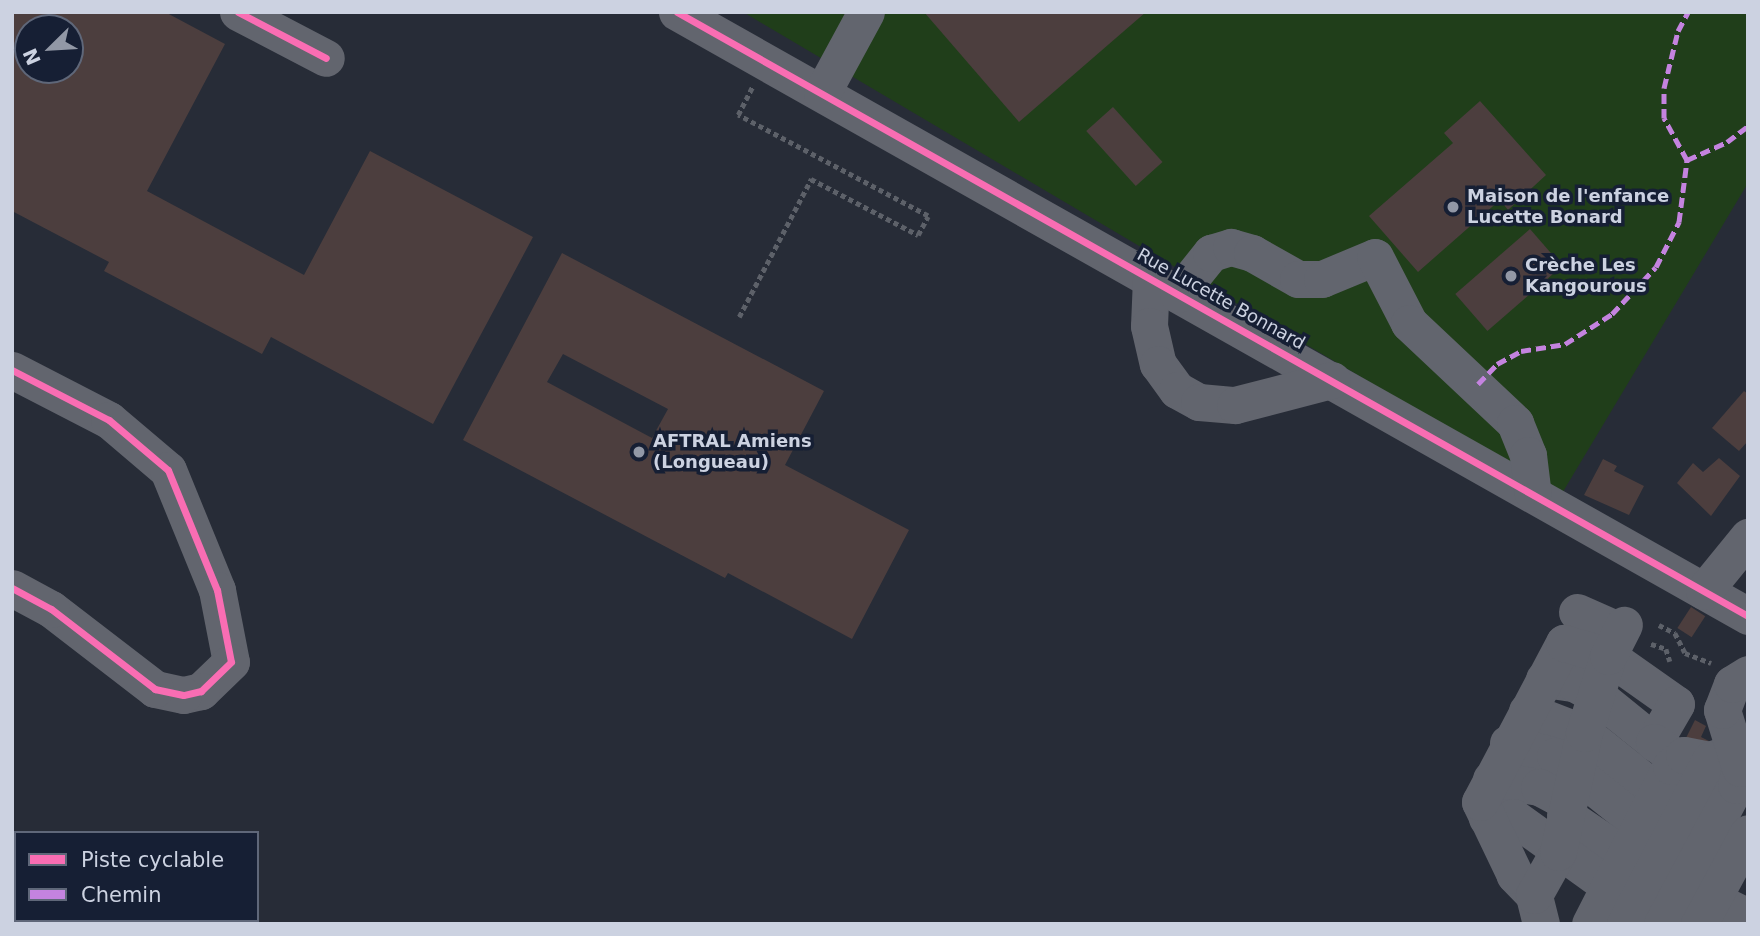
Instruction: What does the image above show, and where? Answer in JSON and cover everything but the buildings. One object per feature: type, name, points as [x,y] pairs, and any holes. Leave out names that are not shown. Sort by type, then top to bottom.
[{"type":"street","points":[[238,12],[326,58]]},
{"type":"street","name":"Rue Lucette Bonnard","points":[[677,12],[1748,616]]},
{"type":"street","points":[[822,93],[863,13]]},
{"type":"street","points":[[1332,380],[1235,405],[1199,402],[1177,390],[1158,364],[1149,326],[1165,286],[1204,260],[1231,247],[1252,253],[1298,279],[1322,279],[1375,257],[1409,323],[1515,423],[1528,455],[1533,493]]},
{"type":"street","points":[[12,370],[109,420],[168,470],[216,590],[231,662],[201,691],[183,695],[155,689],[51,609],[12,588]]},
{"type":"street","points":[[1704,591],[1748,537]]},
{"type":"street","points":[[1577,612],[1628,634],[1676,704],[1694,753],[1665,896],[1662,924]]},
{"type":"street","points":[[1628,634],[1564,643],[1491,779],[1480,803],[1515,875],[1544,889],[1665,896],[1748,833]]},
{"type":"street","points":[[1544,889],[1596,695],[1628,634]]},
{"type":"street","points":[[1665,896],[1658,792],[1694,753],[1722,710],[1732,684],[1730,672]]},
{"type":"street","points":[[1544,679],[1574,683],[1694,753]]},
{"type":"street","points":[[1527,710],[1584,733],[1658,792]]},
{"type":"street","points":[[1508,743],[1555,756],[1568,796],[1665,896]]},
{"type":"street","points":[[1491,779],[1539,787],[1568,796]]},
{"type":"street","points":[[1487,818],[1513,817],[1544,889]]},
{"type":"path","points":[[739,317],[811,179],[918,236],[928,216],[738,115],[766,62]]},
{"type":"path","points":[[1628,634],[1675,633],[1685,653],[1730,672]]},
{"type":"path","points":[[1628,634],[1636,645],[1659,644],[1676,671]]},
{"type":"green space","points":[[743,12],[1748,12],[1748,183],[1561,495]]},
{"type":"marked path","points":[[1687,160],[1664,118],[1664,88],[1678,31],[1688,12]]},
{"type":"marked path","points":[[1478,384],[1497,364],[1521,351],[1565,344],[1612,314],[1656,267],[1679,222],[1687,160],[1727,142],[1748,126]]},
{"type":"cycle path","points":[[238,12],[326,58]]},
{"type":"cycle path","points":[[677,12],[1748,616]]},
{"type":"cycle path","points":[[12,370],[109,420],[168,470],[217,590],[231,662],[201,691],[183,695],[155,689],[51,609],[12,588]]},
{"type":"place","name":"Maison de l'enfance Lucette Bonard","points":[[1453,207]]},
{"type":"place","name":"Crèche Les Kangourous","points":[[1511,276]]},
{"type":"place","name":"AFTRAL Amiens (Longueau)","points":[[639,452]]}]
